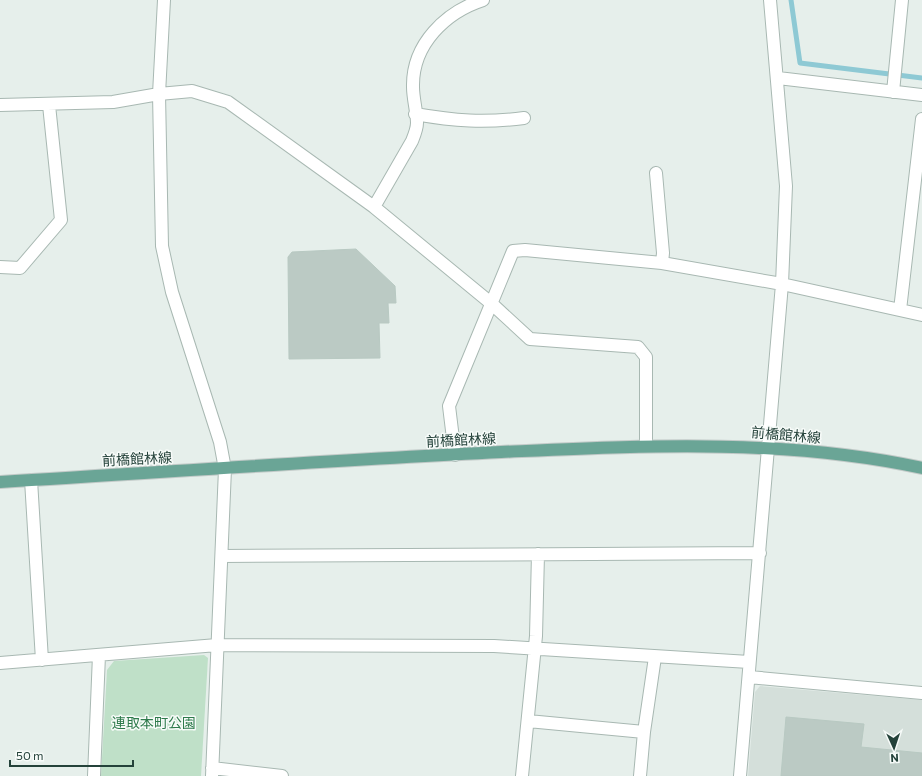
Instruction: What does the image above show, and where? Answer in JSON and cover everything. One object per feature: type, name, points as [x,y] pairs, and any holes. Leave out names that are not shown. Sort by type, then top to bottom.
[{"type":"main road","name":"前橋館林線","points":[[0,482],[455,454],[693,445],[767,448],[889,461],[922,468]]},
{"type":"street","points":[[164,0],[159,94],[162,246],[172,292],[220,442],[226,469],[212,772],[282,776]]},
{"type":"street","points":[[374,207],[412,141],[417,123],[415,114],[414,74],[418,56],[424,44],[448,17],[462,8],[484,0]]},
{"type":"street","points":[[740,776],[782,284],[786,186],[778,78],[770,0]]},
{"type":"street","points":[[893,92],[902,0]]},
{"type":"street","points":[[778,78],[922,95]]},
{"type":"street","points":[[0,105],[49,105],[113,102],[159,94],[192,91],[228,102],[374,207],[492,304],[530,339],[638,347],[646,357],[646,446]]},
{"type":"street","points":[[0,267],[20,268],[61,220],[49,105]]},
{"type":"street","points":[[415,114],[449,120],[475,122],[524,118]]},
{"type":"street","points":[[900,310],[918,201],[922,119]]},
{"type":"street","points":[[656,173],[663,253],[662,263]]},
{"type":"street","points":[[455,454],[449,406],[513,252],[525,250],[662,263],[782,284],[922,315]]},
{"type":"street","points":[[31,480],[42,660]]},
{"type":"street","points":[[222,556],[760,553]]},
{"type":"street","points":[[522,776],[535,648],[538,554]]},
{"type":"street","points":[[0,663],[217,645],[486,646],[749,662]]},
{"type":"street","points":[[94,776],[99,655]]},
{"type":"street","points":[[640,776],[644,732],[655,657]]},
{"type":"street","points":[[749,677],[922,693]]},
{"type":"street","points":[[528,721],[644,732]]},
{"type":"shaded area","points":[[760,686],[922,700],[922,776],[748,776],[755,692]]},
{"type":"green space","name":"連取本町公園","points":[[204,655],[208,658],[201,776],[101,776],[107,670],[114,661]]},
{"type":"building","points":[[356,249],[395,286],[396,303],[388,303],[389,323],[379,323],[380,358],[289,359],[288,257],[292,252]]},
{"type":"building","points":[[786,717],[864,724],[861,747],[922,753],[922,776],[781,776]]},
{"type":"waterway","points":[[791,0],[800,63],[922,78]]}]
